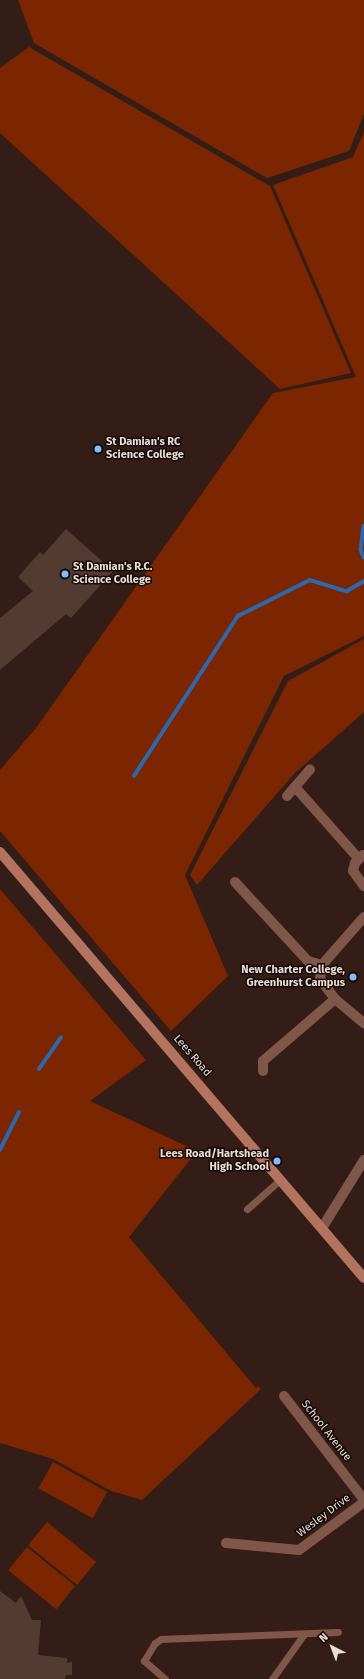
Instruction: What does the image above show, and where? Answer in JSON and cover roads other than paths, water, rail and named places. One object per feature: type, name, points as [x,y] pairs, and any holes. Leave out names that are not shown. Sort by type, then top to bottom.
[{"type":"main road","name":"Lees Road","points":[[0,852],[281,1179],[364,1278]]},
{"type":"street","points":[[287,796],[310,770]]},
{"type":"street","points":[[295,787],[362,857],[353,871],[364,886]]},
{"type":"street","points":[[235,882],[308,961],[322,965]]},
{"type":"street","points":[[364,917],[322,965],[320,979],[335,998],[364,1023]]},
{"type":"street","points":[[263,1071],[263,1061],[335,998]]},
{"type":"street","points":[[322,1228],[364,1160]]},
{"type":"street","name":"School Avenue","points":[[284,1396],[364,1501]]},
{"type":"street","name":"Wesley Drive","points":[[226,1543],[299,1550],[364,1501]]},
{"type":"lane","points":[[247,1209],[281,1179]]},
{"type":"lane","points":[[165,1679],[144,1661],[154,1643],[169,1638],[338,1632]]},
{"type":"lane","points":[[272,1679],[304,1634]]},
{"type":"waterway","points":[[364,526],[361,550],[364,557]]},
{"type":"waterway","points":[[134,776],[238,616],[310,580],[347,591],[364,581]]},
{"type":"waterway","points":[[39,1069],[61,1038]]},
{"type":"waterway","points":[[0,1150],[19,1112]]},
{"type":"place","name":"St Damian's RC Science College","points":[[98,449]]},
{"type":"place","name":"St Damian's R.C. Science College","points":[[65,574]]},
{"type":"place","name":"New Charter College, Greenhurst Campus","points":[[353,977]]},
{"type":"place","name":"Lees Road/Hartshead High School","points":[[277,1161]]}]
